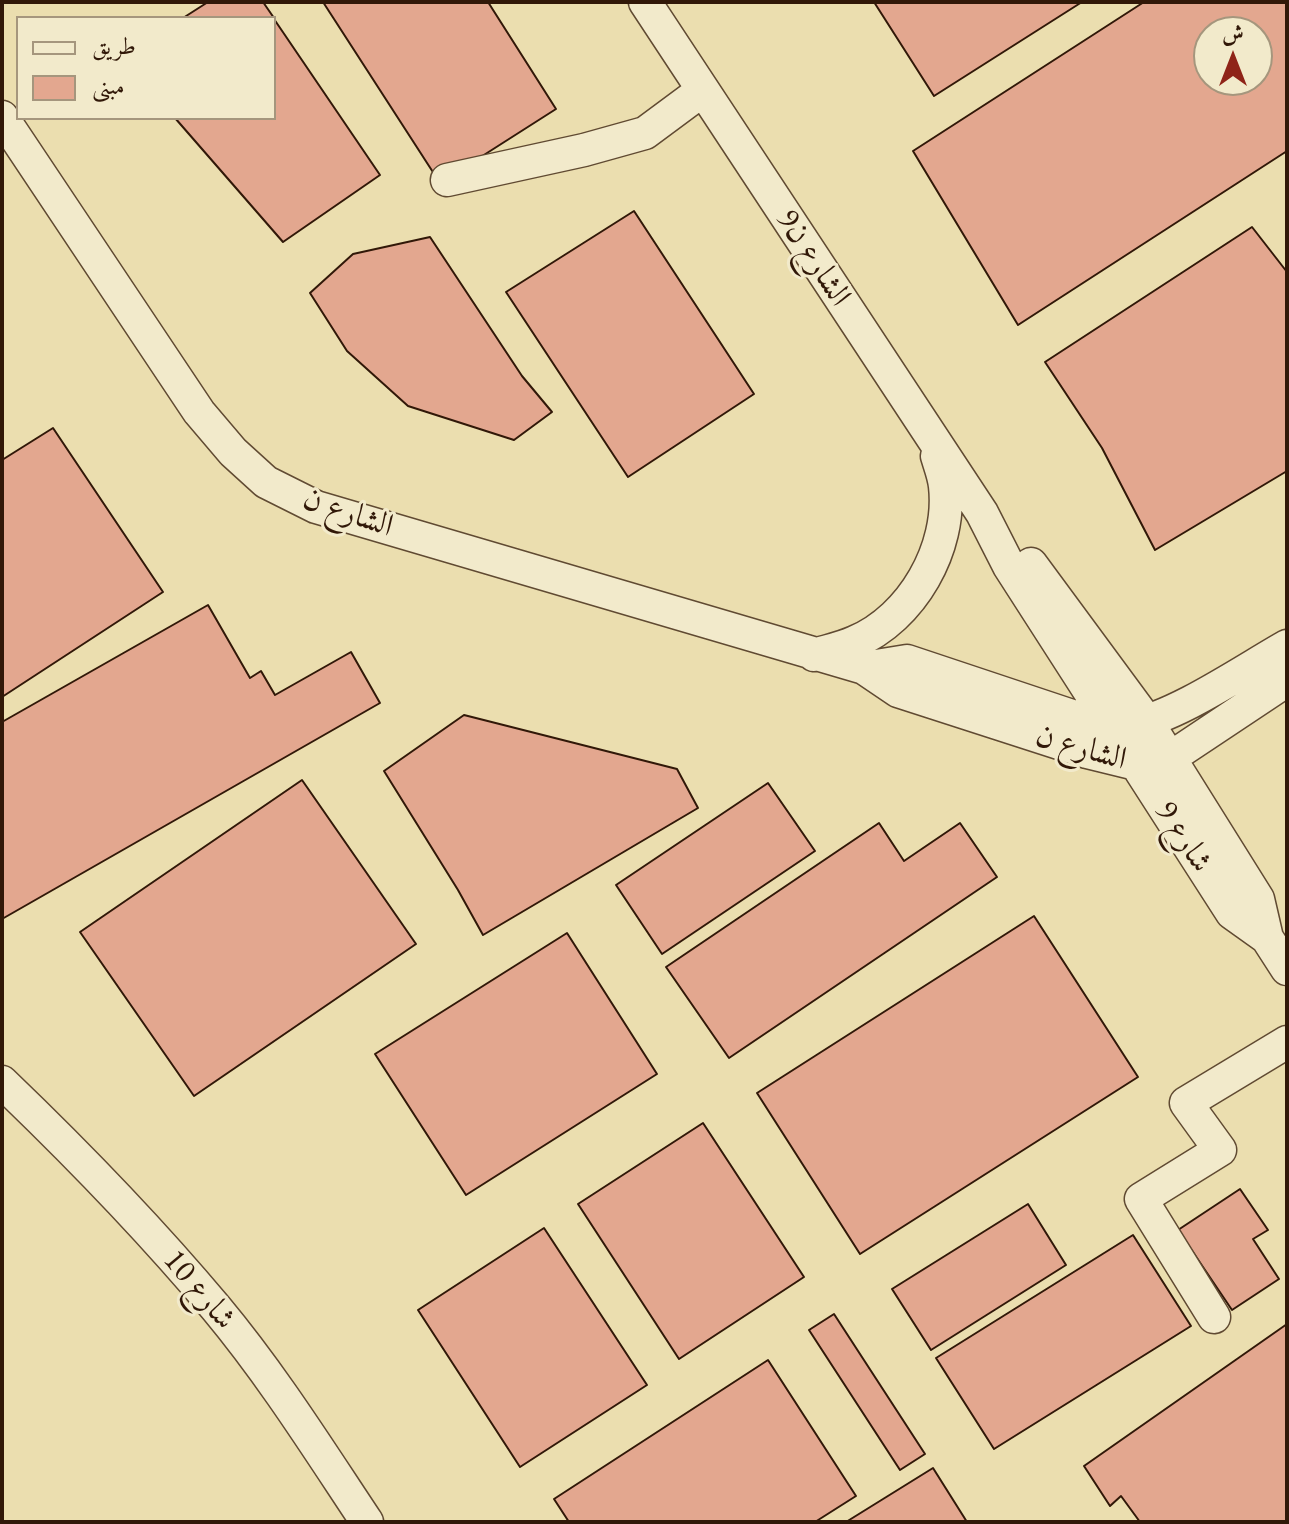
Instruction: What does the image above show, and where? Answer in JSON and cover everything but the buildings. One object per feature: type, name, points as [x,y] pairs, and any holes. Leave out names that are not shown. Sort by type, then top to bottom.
[{"type":"street","name":"الشارع ن9","points":[[645,2],[982,513],[1009,566],[1112,725]]},
{"type":"street","points":[[447,180],[584,150],[645,133],[703,90]]},
{"type":"street","name":"الشارع ن","points":[[2,117],[199,412],[233,452],[266,482],[316,507],[864,668],[898,691],[1087,752],[1136,764],[1153,764],[1170,758],[1287,680]]},
{"type":"street","points":[[812,655],[857,641],[883,624],[896,615],[926,578],[942,534],[945,487],[934,442]]},
{"type":"street","name":"الشارع ن9","points":[[982,513],[1027,559],[1146,720]]},
{"type":"street","name":"الشارع ن","points":[[864,668],[907,661],[1087,721],[1130,725],[1183,704],[1287,646]]},
{"type":"street","name":"شارع 9","points":[[1146,720],[1258,899],[1267,938],[1287,969]]},
{"type":"street","name":"شارع 9","points":[[1112,725],[1232,913],[1267,938]]},
{"type":"street","points":[[1214,1317],[1141,1199],[1220,1150],[1186,1103],[1287,1042]]},
{"type":"street","name":"شارع 10","points":[[2,1082],[136,1216],[218,1310],[288,1403],[354,1517]]}]
